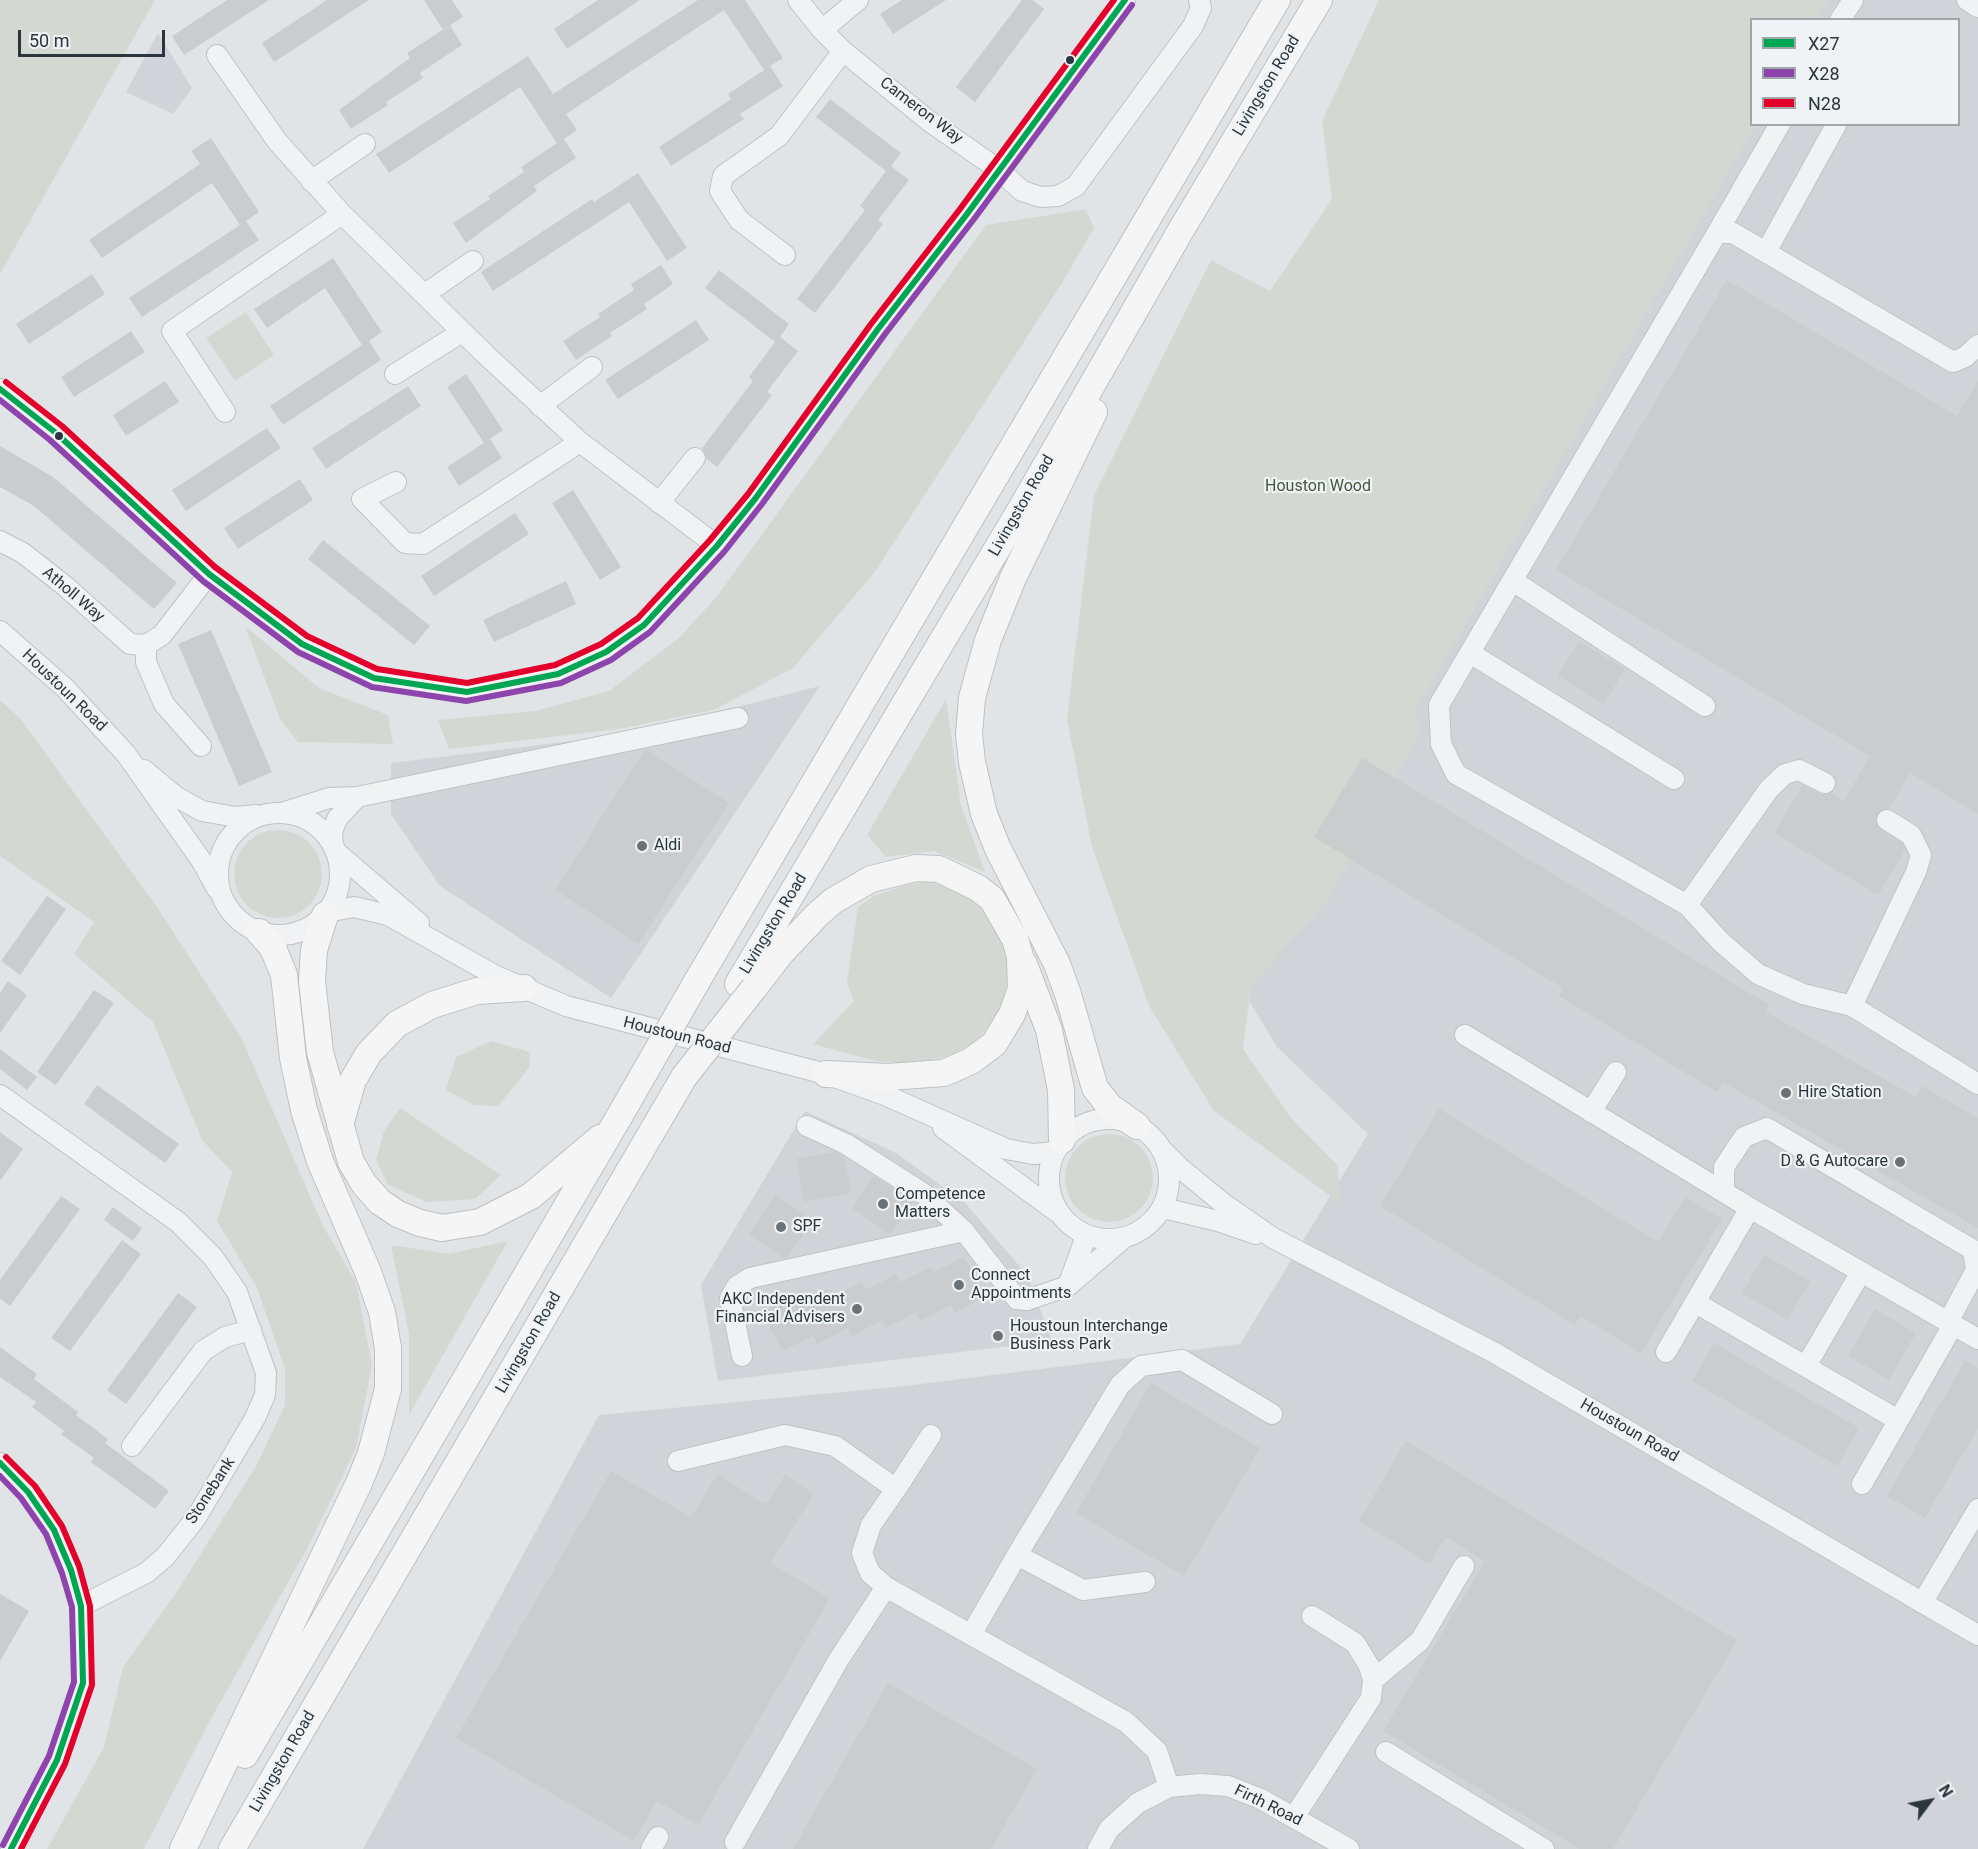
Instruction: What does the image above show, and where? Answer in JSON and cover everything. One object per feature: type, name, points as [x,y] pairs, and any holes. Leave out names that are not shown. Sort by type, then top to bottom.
[{"type":"main road","points":[[190,1849],[700,976],[1277,0]]},
{"type":"main road","name":"Livingston Road","points":[[232,1849],[684,1077],[746,986],[1181,230],[1319,0]]},
{"type":"main road","points":[[1137,1126],[1110,1107],[1095,1088],[1057,964],[998,849],[984,814],[972,762],[969,734],[972,698],[979,665],[1013,578],[1181,230]]},
{"type":"main road","points":[[746,986],[832,901],[871,879],[893,871],[916,868],[939,869],[978,888],[992,899],[1004,916],[1049,1030],[1061,1090],[1058,1146]]},
{"type":"main road","points":[[326,913],[314,950],[312,981],[320,1052],[351,1162],[364,1184],[380,1202],[409,1219],[442,1228],[480,1222],[531,1197],[616,1121]]},
{"type":"main road","points":[[183,1849],[359,1483],[372,1453],[388,1389],[388,1348],[382,1312],[368,1272],[320,1161],[304,1110],[293,1058],[284,975],[273,948],[259,932]]},
{"type":"main road","points":[[826,1074],[888,1077],[944,1073],[971,1061],[994,1044],[1012,1014],[1021,989],[1020,956]]},
{"type":"main road","points":[[340,1125],[353,1080],[369,1053],[397,1024],[432,1005],[477,991],[524,988]]},
{"type":"street","name":"Cameron Way","points":[[798,0],[822,30],[843,51],[929,121],[999,170],[1022,191],[1041,197],[1058,195],[1076,186],[1193,26],[1201,8],[1199,0]]},
{"type":"street","points":[[822,30],[858,0]]},
{"type":"street","points":[[0,389],[56,433],[209,574],[302,644],[374,678],[467,692],[558,674],[606,652],[662,608],[717,546],[1125,0]]},
{"type":"street","points":[[1841,18],[1853,0]]},
{"type":"street","points":[[1967,0],[1978,7]]},
{"type":"street","points":[[785,255],[739,220],[720,191],[723,176],[779,136],[843,51]]},
{"type":"street","points":[[217,55],[277,141],[311,181],[462,332],[580,441],[717,546]]},
{"type":"street","points":[[1779,126],[1439,705],[1441,744],[1456,774],[1687,904],[1721,942],[1758,974],[1803,994],[1852,1006],[1978,1084]]},
{"type":"street","points":[[1766,252],[1835,126]]},
{"type":"street","points":[[311,181],[366,144]]},
{"type":"street","points":[[225,411],[172,331],[342,214]]},
{"type":"street","points":[[1717,233],[1733,233],[1953,362],[1965,357],[1978,345]]},
{"type":"street","points":[[425,294],[473,261]]},
{"type":"street","points":[[395,374],[462,332]]},
{"type":"street","points":[[540,406],[592,368]]},
{"type":"street","points":[[396,482],[362,499],[405,543],[423,544],[580,441]]},
{"type":"street","points":[[659,503],[694,458]]},
{"type":"street","name":"Atholl Way","points":[[0,541],[23,553],[65,586],[130,644],[146,645]]},
{"type":"street","points":[[201,747],[164,704],[146,662],[146,645],[162,635],[209,574]]},
{"type":"street","points":[[1512,581],[1706,706]]},
{"type":"street","name":"Houstoun Road","points":[[0,631],[64,687],[126,754],[175,796],[202,811],[236,817],[273,814]]},
{"type":"street","points":[[1470,653],[1674,779]]},
{"type":"street","points":[[357,796],[338,819],[332,832],[339,882],[335,898],[326,913],[311,926],[295,933],[277,935],[259,932],[244,925],[232,914],[223,900],[218,882],[218,864],[223,847],[234,832],[248,821],[329,798],[357,796],[738,718]]},
{"type":"street","name":"Houstoun Road","points":[[126,754],[201,860],[223,900]]},
{"type":"street","points":[[1687,904],[1769,789],[1785,774],[1799,770],[1825,783]]},
{"type":"street","points":[[273,814],[302,818],[320,829],[334,848]]},
{"type":"street","points":[[1852,1006],[1916,872],[1921,855],[1911,836],[1887,820]]},
{"type":"street","name":"Houstoun Road","points":[[334,848],[439,942]]},
{"type":"street","name":"Houstoun Road","points":[[326,913],[354,907],[387,915],[524,988],[598,1016],[826,1074],[885,1095],[1006,1149],[1033,1154],[1058,1146]]},
{"type":"street","points":[[1465,1035],[1750,1208],[1978,1339]]},
{"type":"street","points":[[1591,1112],[1616,1072]]},
{"type":"street","name":"Stonebank","points":[[0,1095],[178,1222],[213,1257],[231,1283],[266,1373],[265,1395],[255,1418],[207,1501],[165,1557],[146,1573],[81,1605]]},
{"type":"street","name":"Houstoun Road","points":[[923,1112],[1059,1213]]},
{"type":"street","points":[[807,1126],[883,1166],[924,1194],[964,1231],[1017,1299],[1027,1300],[1068,1286],[1124,1238],[1146,1227],[1163,1208],[1170,1178],[1161,1149],[1151,1136],[1137,1126],[1122,1120],[1105,1119],[1082,1125],[1058,1146],[1048,1183],[1059,1213],[1071,1227],[1086,1236],[1099,1239],[1124,1238]]},
{"type":"street","points":[[1724,1192],[1724,1167],[1744,1137],[1767,1128],[1973,1250],[1976,1270],[1950,1323],[1862,1484]]},
{"type":"street","name":"Houstoun Road","points":[[1161,1149],[1180,1168],[1224,1204],[1273,1238],[1493,1352],[1978,1635]]},
{"type":"street","name":"Houstoun Road","points":[[1163,1208],[1218,1221],[1273,1238]]},
{"type":"street","points":[[1666,1352],[1750,1208]]},
{"type":"street","points":[[742,1356],[730,1298],[737,1286],[750,1278],[964,1231]]},
{"type":"street","points":[[1068,1286],[1086,1236]]},
{"type":"street","points":[[1806,1366],[1861,1272]]},
{"type":"street","points":[[1696,1303],[1898,1420]]},
{"type":"street","points":[[132,1446],[203,1351],[225,1337],[251,1330]]},
{"type":"street","points":[[972,1633],[1120,1385],[1141,1366],[1161,1361],[1182,1360],[1272,1414]]},
{"type":"street","points":[[678,1461],[785,1435],[835,1446],[896,1489]]},
{"type":"street","points":[[931,1435],[871,1525],[862,1553],[870,1573],[886,1587],[972,1633],[1126,1722],[1157,1751],[1169,1787]]},
{"type":"street","points":[[0,1463],[28,1492],[54,1530],[71,1570],[81,1605],[82,1683],[57,1760],[9,1838]]},
{"type":"street","points":[[1922,1603],[1978,1509]]},
{"type":"street","points":[[1017,1555],[1083,1590],[1145,1582]]},
{"type":"street","points":[[1373,1680],[1420,1641],[1464,1566]]},
{"type":"street","points":[[735,1842],[839,1659],[886,1587]]},
{"type":"street","points":[[1294,1817],[1371,1698],[1373,1680],[1369,1666],[1354,1643],[1312,1616]]},
{"type":"street","points":[[1386,1752],[1544,1849]]},
{"type":"street","name":"Firth Road","points":[[1098,1849],[1109,1829],[1138,1803],[1169,1787],[1200,1784],[1228,1786],[1261,1799],[1349,1849]]},
{"type":"shaded area","points":[[1644,0],[1978,0],[1978,1849],[363,1849],[599,1415],[905,1386],[1240,1344],[1368,1134],[1277,1047],[1126,798]]},
{"type":"shaded area","points":[[158,33],[192,88],[173,114],[126,92]]},
{"type":"shaded area","points":[[820,686],[611,998],[440,886],[391,814],[391,763],[629,734]]},
{"type":"shaded area","name":"Houstoun Interchange Business Park","points":[[805,1111],[898,1154],[966,1204],[1028,1276],[1052,1341],[718,1381],[701,1285]]},
{"type":"green space","points":[[0,0],[155,0],[0,274]]},
{"type":"green space","name":"Houston Wood","points":[[1379,0],[1828,0],[1818,18],[1750,18],[1750,126],[1755,126],[1414,712],[1422,729],[1328,900],[1251,987],[1243,1049],[1292,1119],[1338,1166],[1340,1203],[1214,1111],[1149,1006],[1092,847],[1067,719],[1094,495],[1211,260],[1270,291],[1332,199],[1322,121]]},
{"type":"green space","points":[[1086,209],[1094,228],[1062,283],[874,573],[793,668],[714,710],[619,729],[449,749],[438,720],[535,711],[609,691],[679,638],[718,595],[986,225]]},
{"type":"green space","points":[[246,312],[274,355],[235,381],[206,338]]},
{"type":"green space","points":[[245,626],[319,688],[388,715],[393,744],[298,742],[280,719]]},
{"type":"green space","points":[[946,699],[961,805],[985,872],[934,851],[886,857],[867,835]]},
{"type":"green space","points":[[0,700],[20,718],[155,904],[241,1037],[323,1226],[356,1282],[372,1365],[356,1448],[308,1547],[208,1724],[144,1849],[47,1849],[104,1747],[123,1667],[178,1590],[256,1466],[285,1405],[285,1369],[257,1288],[217,1221],[232,1172],[202,1140],[153,1022],[74,954],[94,922],[0,856]]},
{"type":"green space","points":[[269,830],[287,830],[303,837],[315,849],[322,865],[322,883],[315,899],[303,911],[287,918],[269,918],[253,911],[241,899],[234,883],[234,865],[241,849],[253,837]]},
{"type":"green space","points":[[928,881],[956,890],[982,908],[1002,938],[1008,969],[1005,999],[995,1019],[976,1041],[952,1055],[915,1064],[875,1061],[813,1044],[854,1001],[847,983],[858,907],[874,896],[902,886]]},
{"type":"green space","points":[[491,1041],[530,1052],[529,1068],[498,1106],[474,1105],[446,1090],[456,1057]]},
{"type":"green space","points":[[400,1108],[501,1175],[475,1199],[427,1202],[388,1185],[376,1160],[384,1131]]},
{"type":"green space","points":[[1100,1134],[1118,1134],[1134,1141],[1146,1153],[1153,1169],[1153,1187],[1146,1203],[1134,1215],[1118,1222],[1100,1222],[1084,1215],[1072,1203],[1065,1187],[1065,1169],[1072,1153],[1084,1141]]},
{"type":"green space","points":[[508,1241],[409,1415],[409,1334],[391,1245],[449,1254]]},
{"type":"building","points":[[227,0],[269,0],[184,55],[172,36]]},
{"type":"building","points":[[327,0],[369,0],[274,62],[262,43]]},
{"type":"building","points":[[424,0],[452,0],[463,17],[443,30]]},
{"type":"building","points":[[598,0],[640,0],[567,49],[554,29]]},
{"type":"building","points":[[698,0],[745,0],[783,58],[770,66],[783,86],[740,114],[744,119],[671,166],[659,147],[731,99],[728,94],[764,70],[724,10],[566,114],[577,130],[564,139],[576,158],[534,186],[537,191],[466,243],[453,223],[490,199],[488,196],[524,172],[521,167],[557,143],[520,87],[389,173],[376,154],[528,56],[553,94]]},
{"type":"building","points":[[902,0],[946,0],[893,34],[880,14]]},
{"type":"building","points":[[1022,0],[1032,0],[1044,9],[975,102],[956,87]]},
{"type":"building","points":[[450,25],[462,45],[420,73],[423,78],[386,102],[388,105],[351,129],[339,110],[410,58],[407,53]]},
{"type":"building","points":[[830,99],[901,153],[891,166],[909,180],[878,220],[883,224],[815,313],[797,299],[865,210],[860,206],[886,171],[816,117]]},
{"type":"building","points":[[211,138],[259,212],[246,221],[259,240],[142,317],[129,298],[240,225],[212,183],[102,258],[89,240],[200,164],[191,151]]},
{"type":"building","points":[[638,173],[687,248],[667,261],[629,202],[493,291],[481,272],[592,199],[594,202]]},
{"type":"building","points":[[333,258],[382,332],[369,341],[381,360],[283,425],[270,406],[362,345],[325,288],[267,328],[254,309]]},
{"type":"building","points":[[661,265],[673,284],[644,304],[647,309],[610,333],[612,336],[576,360],[563,341],[600,317],[598,314],[634,290],[631,284]]},
{"type":"building","points":[[719,270],[789,324],[780,337],[798,351],[767,392],[772,395],[717,467],[707,459],[702,448],[753,381],[749,377],[775,342],[705,288]]},
{"type":"building","points":[[92,274],[105,294],[29,344],[16,324]]},
{"type":"building","points":[[1727,280],[1957,416],[1978,381],[1978,814],[1910,773],[1889,808],[1881,810],[1875,819],[1880,830],[1902,843],[1905,850],[1878,895],[1774,833],[1803,785],[1820,794],[1831,793],[1844,801],[1870,756],[1556,570]]},
{"type":"building","points":[[696,320],[709,340],[618,399],[605,380]]},
{"type":"building","points":[[131,331],[145,352],[74,397],[61,377]]},
{"type":"building","points":[[466,374],[503,430],[484,443],[447,387]]},
{"type":"building","points":[[165,381],[179,402],[126,436],[113,415]]},
{"type":"building","points":[[408,386],[421,406],[326,469],[312,448]]},
{"type":"building","points":[[267,428],[281,448],[186,511],[172,490]]},
{"type":"building","points":[[490,439],[502,458],[459,486],[447,467]]},
{"type":"building","points":[[0,446],[53,477],[177,583],[154,609],[34,506],[0,487]]},
{"type":"building","points":[[300,479],[313,500],[238,549],[224,528]]},
{"type":"building","points":[[573,490],[621,567],[600,580],[552,503]]},
{"type":"building","points":[[515,513],[529,534],[434,596],[421,576]]},
{"type":"building","points":[[323,540],[430,626],[414,645],[308,559]]},
{"type":"building","points":[[566,581],[576,604],[494,642],[483,620]]},
{"type":"building","points":[[211,630],[272,772],[239,786],[178,644]]},
{"type":"building","points":[[1579,641],[1625,669],[1604,704],[1558,676]]},
{"type":"building","name":"Aldi","points":[[645,749],[729,803],[638,944],[555,890]]},
{"type":"building","points":[[1362,758],[1769,1005],[1766,1012],[1916,1097],[1922,1086],[1978,1118],[1978,1228],[1723,1082],[1717,1092],[1559,996],[1563,988],[1314,837]]},
{"type":"building","points":[[47,896],[66,909],[20,975],[1,961]]},
{"type":"building","points":[[8,981],[27,995],[0,1033],[0,993]]},
{"type":"building","points":[[94,990],[114,1003],[56,1085],[37,1072]]},
{"type":"building","points":[[0,1049],[37,1077],[27,1090],[0,1069]]},
{"type":"building","points":[[97,1085],[179,1144],[165,1163],[84,1104]]},
{"type":"building","points":[[1439,1109],[1658,1242],[1685,1197],[1722,1219],[1641,1353],[1580,1316],[1575,1325],[1380,1206]]},
{"type":"building","points":[[0,1132],[23,1149],[0,1181]]},
{"type":"building","points":[[834,1152],[844,1157],[851,1193],[804,1202],[796,1159]]},
{"type":"building","name":"Competence Matters","points":[[873,1176],[913,1201],[891,1235],[852,1208]]},
{"type":"building","name":"SPF","points":[[775,1195],[813,1220],[788,1257],[784,1258],[749,1235]]},
{"type":"building","points":[[61,1196],[80,1209],[10,1306],[0,1299],[0,1280]]},
{"type":"building","points":[[113,1207],[142,1228],[133,1241],[104,1220]]},
{"type":"building","points":[[122,1240],[141,1254],[70,1351],[51,1338]]},
{"type":"building","points":[[1764,1255],[1810,1281],[1788,1320],[1742,1293]]},
{"type":"building","points":[[964,1257],[985,1297],[955,1313],[951,1305],[920,1321],[916,1313],[886,1328],[882,1320],[852,1336],[847,1328],[817,1344],[813,1336],[782,1351],[762,1312],[792,1297],[797,1305],[827,1289],[832,1297],[862,1282],[866,1290],[896,1274],[900,1282],[931,1267],[934,1272]]},
{"type":"building","points":[[178,1293],[197,1307],[126,1404],[107,1390]]},
{"type":"building","points":[[1875,1309],[1916,1333],[1889,1380],[1848,1356]]},
{"type":"building","points":[[1714,1343],[1859,1428],[1837,1466],[1692,1381]]},
{"type":"building","points":[[0,1347],[37,1374],[34,1379],[78,1412],[76,1415],[108,1439],[105,1443],[169,1491],[155,1509],[91,1462],[94,1458],[61,1434],[64,1431],[32,1407],[36,1402],[0,1377]]},
{"type":"building","points":[[1965,1361],[1978,1368],[1978,1428],[1925,1518],[1887,1496]]},
{"type":"building","points":[[1151,1383],[1260,1448],[1184,1576],[1076,1513]]},
{"type":"building","points":[[1406,1441],[1737,1640],[1613,1849],[1580,1849],[1383,1731],[1485,1561],[1446,1537],[1430,1564],[1359,1521]]},
{"type":"building","points":[[611,1471],[691,1517],[718,1474],[766,1505],[785,1475],[814,1494],[770,1563],[830,1598],[698,1825],[657,1801],[634,1841],[456,1738]]},
{"type":"building","points":[[0,1594],[29,1611],[0,1661]]},
{"type":"building","points":[[888,1683],[1037,1769],[991,1849],[793,1849]]},
{"type":"transit line","name":"N28","points":[[6,382],[62,426],[215,567],[307,636],[377,669],[467,683],[555,665],[601,644],[638,618],[710,540],[748,494],[871,324],[960,209],[1114,0]]},
{"type":"transit line","name":"X27","points":[[0,389],[56,433],[209,574],[302,644],[374,678],[467,692],[558,674],[606,652],[644,625],[717,546],[755,499],[878,329],[967,214],[1125,0]]},
{"type":"transit line","name":"X28","points":[[0,400],[50,440],[203,581],[298,652],[372,687],[466,701],[561,683],[611,660],[650,632],[724,552],[1132,5]]},
{"type":"transit line","name":"N28","points":[[6,1457],[35,1486],[62,1526],[79,1566],[90,1606],[92,1685],[65,1764],[21,1849]]},
{"type":"transit line","name":"X27","points":[[0,1463],[28,1492],[54,1530],[71,1570],[81,1606],[83,1683],[57,1760],[11,1849]]},
{"type":"transit line","name":"X28","points":[[0,1476],[21,1498],[46,1534],[62,1573],[72,1607],[74,1682],[49,1756],[3,1845]]},
{"type":"place","name":"Aldi","points":[[642,846]]},
{"type":"place","name":"Hire Station","points":[[1786,1093]]},
{"type":"place","name":"D & G Autocare","points":[[1900,1162]]},
{"type":"place","name":"Competence Matters","points":[[883,1204]]},
{"type":"place","name":"SPF","points":[[781,1227]]},
{"type":"place","name":"Connect Appointments","points":[[959,1285]]},
{"type":"place","name":"AKC Independent Financial Advisers","points":[[857,1309]]},
{"type":"place","name":"Houstoun Interchange Business Park","points":[[998,1336]]}]
